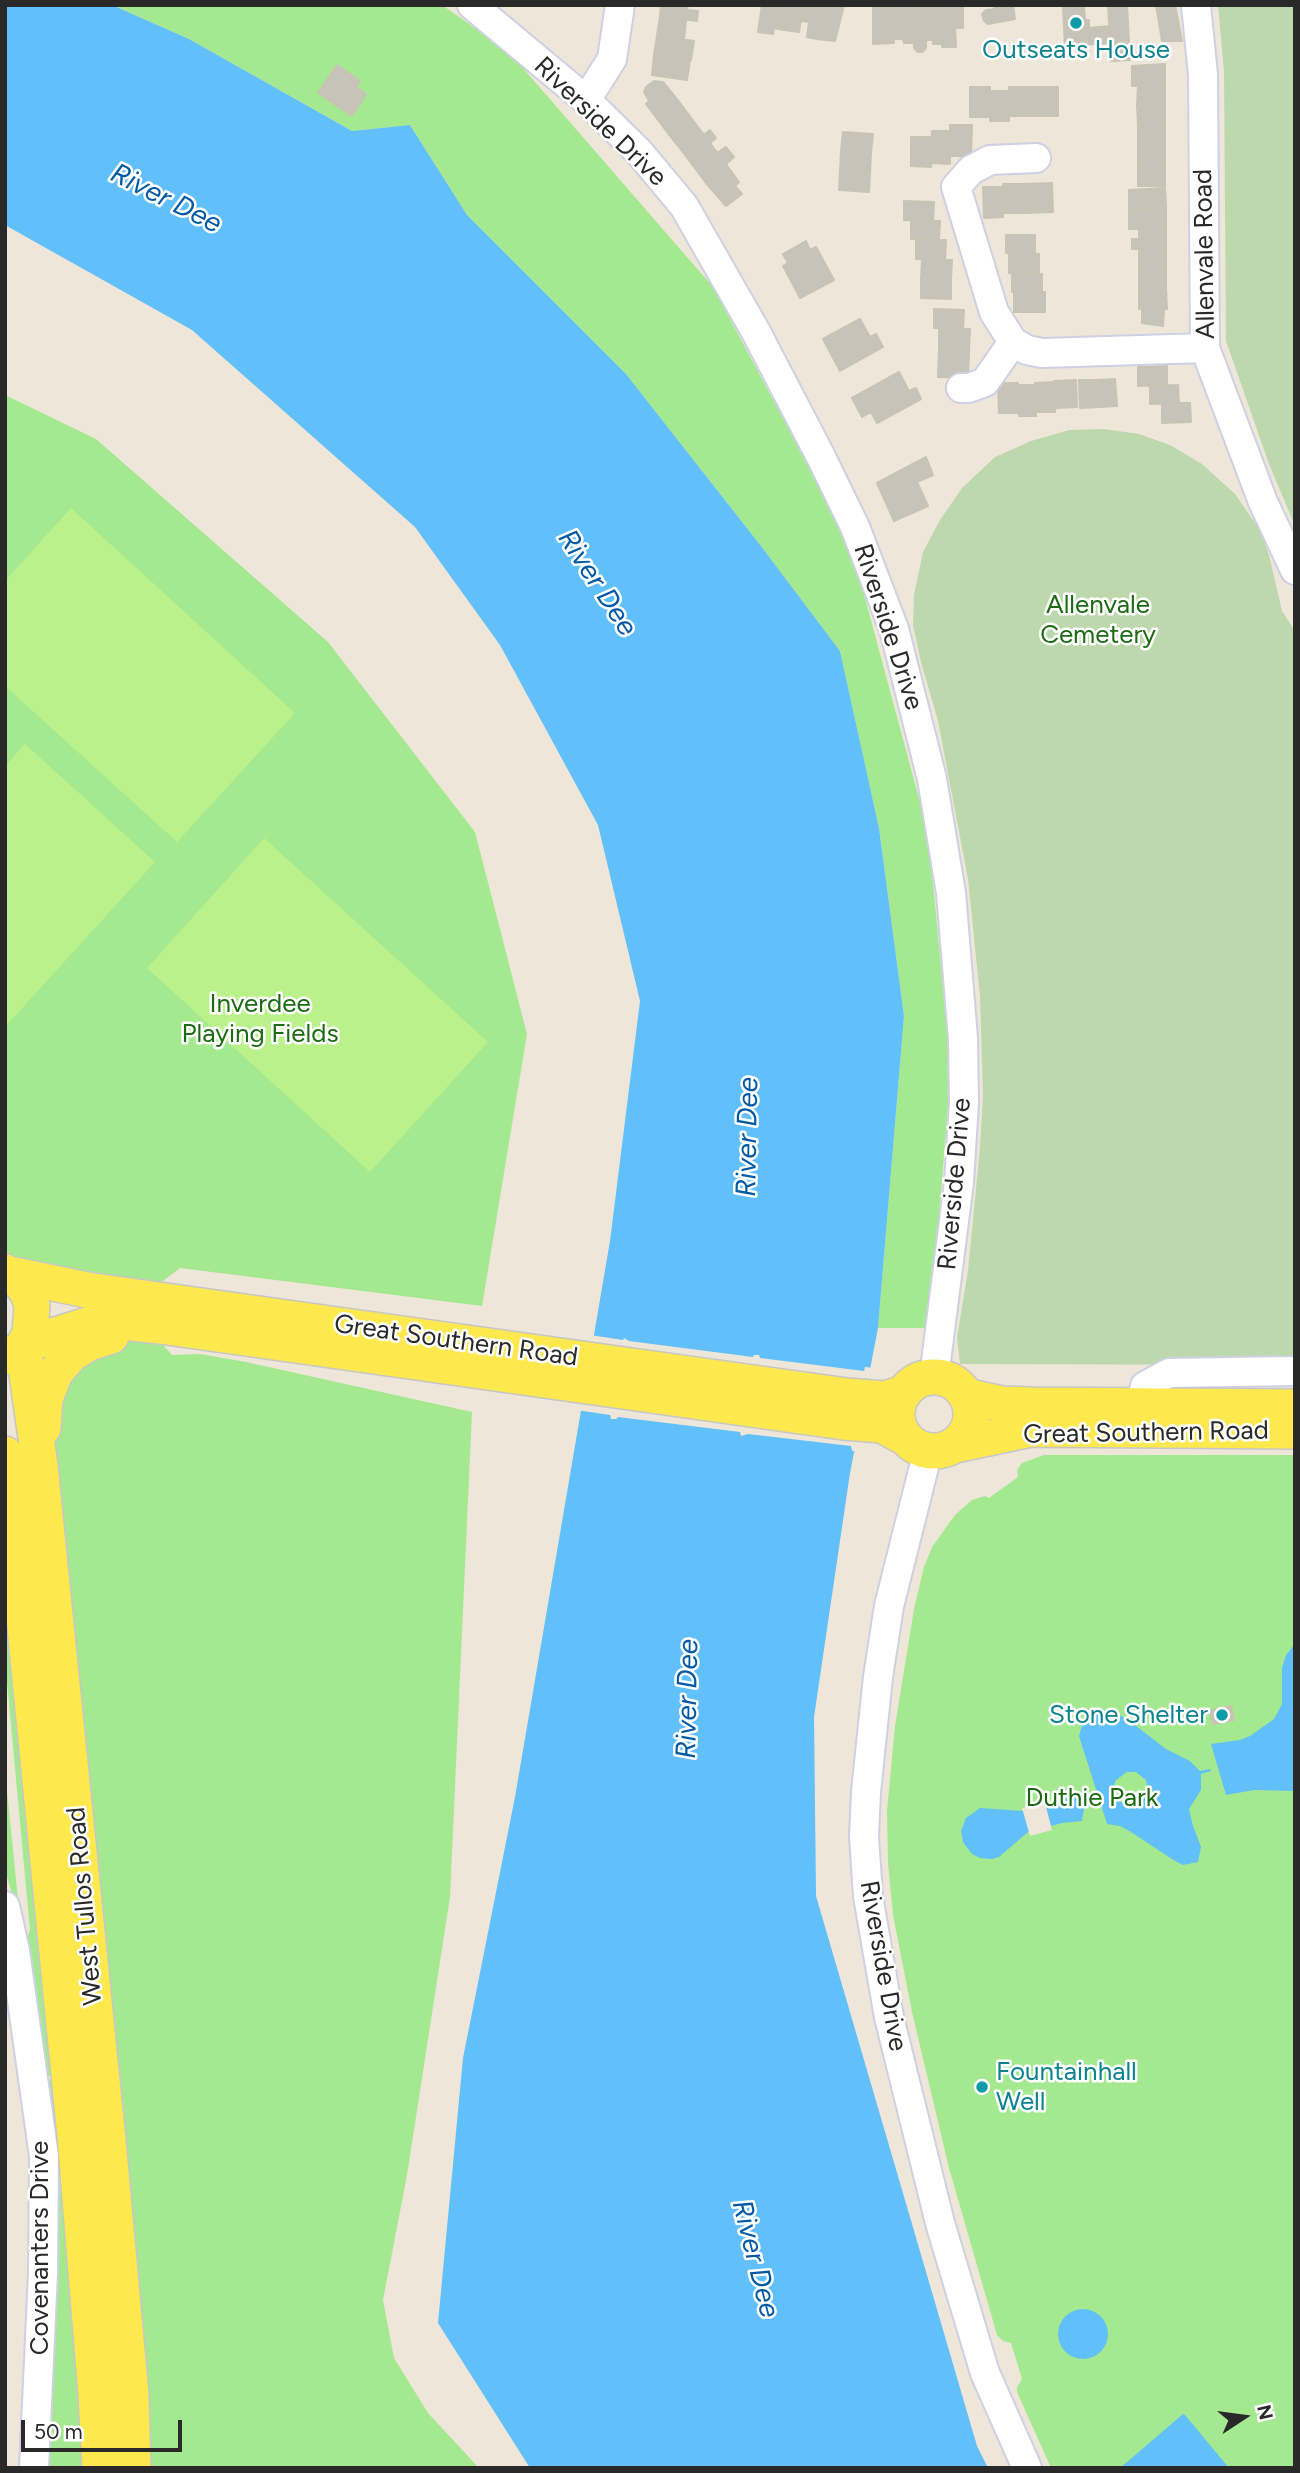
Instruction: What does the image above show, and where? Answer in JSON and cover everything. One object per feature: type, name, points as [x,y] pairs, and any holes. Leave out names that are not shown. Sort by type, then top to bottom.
[{"type":"main road","name":"Great Southern Road","points":[[7,1272],[87,1290],[156,1317]]},
{"type":"main road","name":"West Tullos Road","points":[[7,1272],[28,1293],[32,1306],[30,1333],[17,1351],[40,1466],[120,2265],[131,2395],[133,2468]]},
{"type":"main road","points":[[40,1466],[45,1399],[55,1373],[71,1354],[89,1343],[156,1317]]},
{"type":"main road","name":"Great Southern Road","points":[[17,1351],[94,1323],[156,1317],[834,1394],[910,1425],[1031,1430],[1295,1432]]},
{"type":"main road","points":[[934,1377],[947,1379],[958,1386],[971,1406],[971,1417],[964,1438],[910,1425],[917,1381],[934,1377]]},
{"type":"main road","name":"Great Southern Road","points":[[966,1396],[1002,1404],[1295,1407]]},
{"type":"main road","name":"West Tullos Road","points":[[5,1454],[12,1495],[75,2136],[100,2468]]},
{"type":"street","name":"Riverside Drive","points":[[472,5],[586,100],[639,152],[684,206],[751,322],[855,527],[894,629],[932,779],[951,893],[964,1054],[959,1182],[934,1377]]},
{"type":"street","points":[[586,100],[612,59],[620,5]]},
{"type":"street","name":"Allenvale Road","points":[[1196,5],[1203,75],[1205,348],[1259,492],[1295,570]]},
{"type":"street","points":[[1036,158],[990,160],[971,170],[956,187],[994,312],[1013,342],[1027,350],[1042,353],[1205,348]]},
{"type":"street","points":[[961,388],[985,382],[1013,342]]},
{"type":"street","points":[[1140,1405],[1144,1386],[1169,1373],[1295,1371]]},
{"type":"street","name":"Riverside Drive","points":[[910,1425],[866,1792],[864,1836],[867,1896],[889,2017],[943,2237],[985,2373],[1027,2468]]},
{"type":"street","name":"Covenanters Drive","points":[[5,1906],[15,1951],[44,2156],[43,2273],[34,2468]]},
{"type":"green space","points":[[112,5],[442,5],[509,52],[713,287],[851,546],[928,832],[951,1069],[930,1328],[878,1328],[904,1016],[879,828],[840,651],[626,374],[467,215],[410,125],[352,131],[189,39]]},
{"type":"green space","points":[[1218,5],[1295,5],[1295,526],[1269,464],[1226,341],[1224,71]]},
{"type":"green space","name":"Inverdee Playing Fields","points":[[5,395],[96,439],[328,642],[475,832],[527,1034],[482,1306],[180,1268],[142,1297],[5,1270]]},
{"type":"green space","name":"Allenvale Cemetery","points":[[1104,429],[1139,434],[1170,445],[1202,464],[1235,494],[1260,530],[1269,555],[1282,611],[1295,631],[1295,1365],[960,1364],[957,1337],[968,1271],[983,1096],[980,996],[968,879],[938,721],[913,625],[914,595],[923,552],[940,520],[962,488],[995,457],[1031,441],[1069,430]]},
{"type":"green space","points":[[71,508],[295,713],[177,842],[5,686],[5,581]]},
{"type":"green space","points":[[25,744],[155,862],[5,1027],[5,766]]},
{"type":"green space","points":[[264,838],[488,1042],[370,1172],[147,968]]},
{"type":"green space","points":[[145,1324],[172,1355],[200,1354],[246,1362],[472,1412],[450,1897],[407,2175],[383,2300],[394,2358],[428,2413],[479,2468],[133,2468],[24,1345]]},
{"type":"green space","name":"Duthie Park","points":[[1044,1455],[1295,1455],[1295,2468],[1051,2468],[1017,2392],[1022,2379],[1011,2343],[1003,2341],[997,2335],[949,2168],[912,2012],[893,1915],[887,1811],[895,1726],[914,1609],[924,1567],[932,1547],[955,1515],[972,1500],[985,1496],[989,1498],[1018,1477],[1017,1470],[1022,1463]]},
{"type":"green space","points":[[5,1580],[55,2075],[42,2077],[23,1951],[30,1930],[5,1660]]},
{"type":"green space","points":[[5,1772],[10,1820],[20,1920],[5,1870]]},
{"type":"green space","points":[[55,2079],[89,2468],[42,2468],[43,2080]]},
{"type":"water","name":"River Dee","points":[[5,5],[112,5],[189,39],[352,131],[410,125],[467,215],[626,374],[840,651],[879,828],[904,1016],[878,1328],[850,1473],[814,1717],[816,1896],[977,2446],[988,2468],[530,2468],[438,2323],[463,2058],[515,1797],[610,1241],[640,1001],[598,825],[500,645],[415,527],[192,330],[5,225]]},
{"type":"water","points":[[1295,1644],[1295,1791],[1254,1790],[1226,1795],[1211,1744],[1240,1740],[1274,1719],[1282,1704],[1282,1668],[1286,1655]]},
{"type":"water","points":[[1097,1711],[1113,1712],[1127,1719],[1166,1749],[1190,1761],[1200,1771],[1210,1769],[1211,1771],[1201,1774],[1201,1790],[1189,1809],[1201,1847],[1198,1862],[1183,1865],[1120,1826],[1107,1824],[1079,1736],[1083,1721]],"holes":[[[1127,1772],[1136,1772],[1146,1780],[1147,1787],[1143,1800],[1135,1806],[1122,1803],[1114,1795],[1113,1787],[1116,1780]]]},
{"type":"water","points":[[1074,1795],[1081,1799],[1084,1806],[1091,1806],[1084,1809],[1082,1821],[1028,1832],[999,1857],[980,1858],[972,1854],[963,1842],[961,1831],[966,1818],[980,1808],[1023,1811],[1057,1803]]},
{"type":"water","points":[[1083,2309],[1101,2316],[1108,2334],[1101,2352],[1083,2359],[1065,2352],[1058,2334],[1065,2316]]},
{"type":"water","points":[[1183,2414],[1229,2468],[1120,2468]]},
{"type":"pier","points":[[590,1335],[753,1357],[759,1355],[760,1358],[864,1371],[865,1367],[874,1368],[858,1451],[852,1451],[851,1446],[748,1434],[741,1436],[740,1432],[618,1417],[611,1419],[610,1415],[576,1410]]},
{"type":"pier","points":[[1045,1803],[1052,1830],[1030,1836],[1022,1808]]},
{"type":"building","points":[[661,5],[688,5],[687,10],[698,11],[697,21],[660,16]]},
{"type":"building","points":[[762,5],[782,5],[778,29],[774,28],[773,34],[758,32]]},
{"type":"building","points":[[782,5],[803,5],[799,32],[778,29]]},
{"type":"building","points":[[803,5],[822,5],[817,39],[807,37],[809,22],[800,21]]},
{"type":"building","points":[[822,5],[844,5],[835,41],[817,39]]},
{"type":"building","points":[[963,5],[963,28],[955,28],[956,47],[933,44],[932,6]]},
{"type":"building","points":[[994,5],[1013,5],[1015,19],[988,24],[982,14],[986,10],[995,9]]},
{"type":"building","points":[[1108,5],[1127,5],[1130,60],[1111,61]]},
{"type":"building","points":[[1156,5],[1175,5],[1182,41],[1162,41]]},
{"type":"building","points":[[893,6],[894,43],[873,44],[873,7]]},
{"type":"building","points":[[893,6],[913,6],[914,43],[894,39]]},
{"type":"building","points":[[913,6],[932,6],[933,40],[926,40],[926,48],[922,52],[914,48]]},
{"type":"building","name":"Outseats House","points":[[1084,6],[1085,20],[1089,20],[1089,28],[1110,26],[1110,43],[1065,46],[1063,7]]},
{"type":"building","points":[[660,16],[686,20],[684,40],[657,36]]},
{"type":"building","points":[[657,36],[694,41],[691,60],[654,55]]},
{"type":"building","points":[[654,55],[690,60],[687,80],[652,75]]},
{"type":"building","points":[[1165,64],[1165,85],[1132,86],[1132,66]]},
{"type":"building","points":[[337,65],[360,81],[356,87],[366,94],[352,116],[318,93]]},
{"type":"building","points":[[654,81],[663,82],[680,103],[658,120],[646,104],[649,101],[644,92]]},
{"type":"building","points":[[1165,85],[1165,105],[1137,105],[1138,86]]},
{"type":"building","points":[[970,87],[990,87],[990,117],[970,117]]},
{"type":"building","points":[[1009,87],[1029,87],[1029,116],[1009,116]]},
{"type":"building","points":[[1029,87],[1058,87],[1058,116],[1029,116]]},
{"type":"building","points":[[990,91],[1009,91],[1009,121],[990,121]]},
{"type":"building","points":[[680,103],[692,119],[670,136],[658,120]]},
{"type":"building","points":[[1137,105],[1165,105],[1165,125],[1138,125]]},
{"type":"building","points":[[692,119],[704,135],[682,151],[670,136]]},
{"type":"building","points":[[950,125],[972,125],[971,156],[950,156]]},
{"type":"building","points":[[1138,125],[1165,125],[1165,145],[1138,145]]},
{"type":"building","points":[[710,130],[716,138],[710,143],[716,151],[694,167],[682,151]]},
{"type":"building","points":[[932,131],[950,131],[950,164],[931,163]]},
{"type":"building","points":[[843,132],[873,134],[871,153],[841,151]]},
{"type":"building","points":[[911,137],[932,137],[931,167],[911,166]]},
{"type":"building","points":[[1138,145],[1165,145],[1165,165],[1138,166]]},
{"type":"building","points":[[726,147],[734,157],[726,164],[728,167],[706,183],[694,167]]},
{"type":"building","points":[[841,151],[871,153],[870,173],[840,171]]},
{"type":"building","points":[[1165,165],[1165,186],[1138,186],[1138,166]]},
{"type":"building","points":[[728,167],[739,182],[735,186],[742,194],[726,206],[706,183]]},
{"type":"building","points":[[840,171],[870,173],[869,192],[839,190]]},
{"type":"building","points":[[1052,183],[1053,212],[1025,213],[1024,184]]},
{"type":"building","points":[[1003,184],[1024,184],[1025,213],[1003,213]]},
{"type":"building","points":[[983,187],[1002,187],[1003,217],[984,218]]},
{"type":"building","points":[[1165,188],[1166,209],[1129,209],[1129,190]]},
{"type":"building","points":[[904,201],[934,202],[933,221],[904,220]]},
{"type":"building","points":[[1129,209],[1166,209],[1166,228],[1129,229]]},
{"type":"building","points":[[911,221],[940,221],[939,239],[911,239]]},
{"type":"building","points":[[1139,228],[1166,228],[1166,248],[1132,249],[1132,239],[1139,239]]},
{"type":"building","points":[[1006,235],[1035,235],[1035,254],[1006,253]]},
{"type":"building","points":[[916,239],[946,240],[945,260],[916,259]]},
{"type":"building","points":[[806,241],[810,250],[816,247],[834,280],[800,298],[783,266],[788,263],[783,254]]},
{"type":"building","points":[[1166,248],[1166,268],[1139,269],[1139,249]]},
{"type":"building","points":[[1009,253],[1039,254],[1039,274],[1009,273]]},
{"type":"building","points":[[922,259],[952,260],[951,280],[921,279]]},
{"type":"building","points":[[1166,268],[1166,288],[1139,289],[1139,269]]},
{"type":"building","points":[[1012,273],[1042,274],[1042,292],[1012,292]]},
{"type":"building","points":[[921,279],[951,280],[951,299],[921,298]]},
{"type":"building","points":[[1166,288],[1167,309],[1164,309],[1163,326],[1142,323],[1139,289]]},
{"type":"building","points":[[1014,292],[1045,292],[1045,312],[1014,312]]},
{"type":"building","points":[[934,309],[964,310],[963,329],[934,328]]},
{"type":"building","points":[[860,319],[870,337],[876,334],[883,347],[840,371],[823,339]]},
{"type":"building","points":[[939,328],[970,329],[969,351],[939,350]]},
{"type":"building","points":[[939,350],[969,351],[968,378],[938,377]]},
{"type":"building","points":[[1167,366],[1167,385],[1138,386],[1138,367]]},
{"type":"building","points":[[899,372],[909,391],[916,388],[921,399],[877,423],[871,412],[862,417],[852,398]]},
{"type":"building","points":[[1115,379],[1117,406],[1099,407],[1099,380]]},
{"type":"building","points":[[1076,380],[1077,407],[1055,408],[1054,381]]},
{"type":"building","points":[[1079,380],[1099,380],[1099,407],[1080,408]]},
{"type":"building","points":[[1054,382],[1055,412],[1036,412],[1035,383]]},
{"type":"building","points":[[998,383],[1018,383],[1019,413],[999,413]]},
{"type":"building","points":[[1018,385],[1035,385],[1036,416],[1019,416]]},
{"type":"building","points":[[1178,385],[1179,403],[1150,404],[1150,386]]},
{"type":"building","points":[[1190,403],[1191,422],[1162,423],[1162,404]]},
{"type":"building","points":[[926,457],[933,475],[917,482],[928,506],[894,521],[877,483]]},
{"type":"building","name":"Stone Shelter","points":[[1231,1706],[1234,1720],[1213,1724],[1210,1711]]},
{"type":"place","name":"Outseats House","points":[[1076,23]]},
{"type":"place","name":"Stone Shelter","points":[[1222,1715]]},
{"type":"place","name":"Fountainhall Well","points":[[982,2087]]}]
